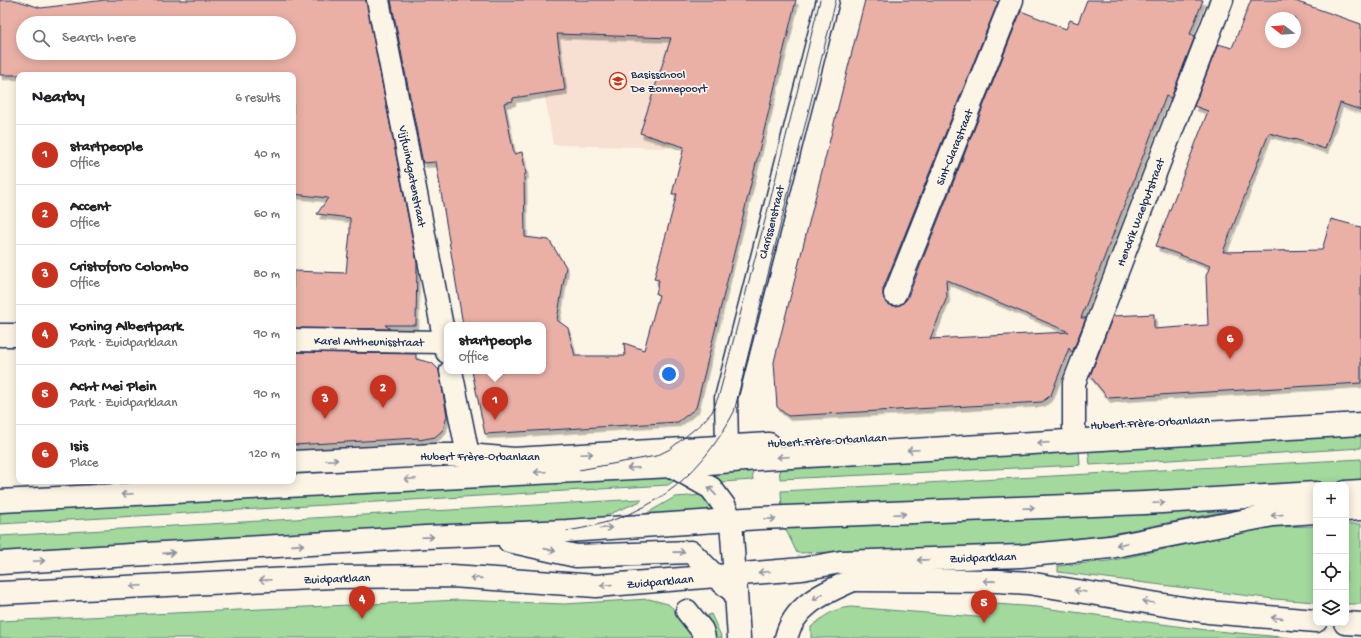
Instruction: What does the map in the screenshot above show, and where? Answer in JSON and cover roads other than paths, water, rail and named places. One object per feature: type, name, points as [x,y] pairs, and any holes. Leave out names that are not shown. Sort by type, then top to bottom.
[{"type":"main road","name":"Vijfwindgatenstraat","points":[[378,0],[444,337]]},
{"type":"main road","name":"Clarissenstraat","points":[[727,446],[726,398],[828,0]]},
{"type":"main road","name":"Sint-Clarastraat","points":[[895,294],[1012,0]]},
{"type":"main road","name":"Hendrik Waelputstraat","points":[[1074,427],[1074,383],[1222,0]]},
{"type":"main road","points":[[0,335],[16,335]]},
{"type":"main road","name":"Karel Antheunisstraat","points":[[296,340],[444,347]]},
{"type":"main road","points":[[452,374],[468,455]]},
{"type":"main road","name":"Hubert Frère-Orbanlaan","points":[[296,462],[468,455],[514,459],[1361,410]]},
{"type":"main road","points":[[0,502],[672,466],[757,459],[1361,424]]},
{"type":"main road","points":[[672,466],[711,488],[725,507],[731,520],[728,581],[739,638]]},
{"type":"main road","points":[[0,487],[54,484]]},
{"type":"main road","points":[[1349,492],[1361,491]]},
{"type":"main road","points":[[0,563],[731,520],[1137,504],[1313,493]]},
{"type":"main road","points":[[1349,510],[1361,509]]},
{"type":"main road","name":"Zuidparklaan","points":[[0,593],[332,577],[452,576],[596,586],[728,581],[841,562],[1021,556],[1110,547],[1273,515],[1313,512]]},
{"type":"main road","points":[[484,535],[576,556],[691,552],[728,581]]},
{"type":"main road","points":[[802,568],[853,580],[999,581],[1028,583],[1208,612],[1313,621]]},
{"type":"main road","points":[[786,638],[789,626],[801,608],[826,592],[853,580]]},
{"type":"main road","points":[[687,611],[702,630],[704,638]]},
{"type":"main road","points":[[1349,623],[1361,624]]},
{"type":"tram line","points":[[579,470],[656,456],[670,449],[702,423],[712,412],[719,395],[769,205],[820,0]]},
{"type":"tram line","points":[[567,531],[595,525],[621,517],[645,507],[666,493],[686,477],[703,458],[719,437],[734,412],[836,0]]},
{"type":"place","name":"Basisschool De Zonnepoort","points":[[618,81]]},
{"type":"place","name":"Isis","points":[[1230,359]]},
{"type":"place","name":"Accent","points":[[383,408]]},
{"type":"place","name":"Cristoforo Colombo","points":[[325,419]]},
{"type":"place","name":"startpeople","points":[[495,420]]},
{"type":"place","name":"Koning Albertpark","points":[[362,619]]},
{"type":"place","name":"Acht Mei Plein","points":[[984,623]]}]
